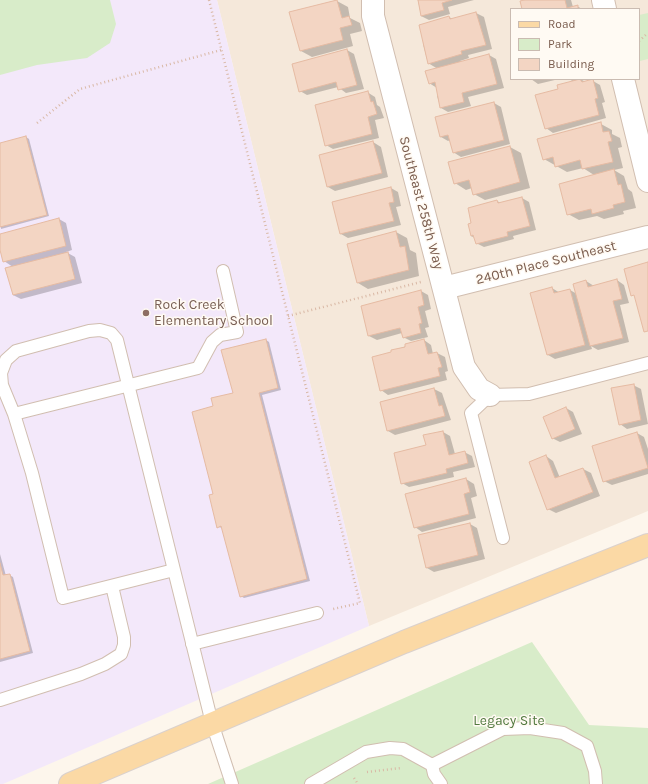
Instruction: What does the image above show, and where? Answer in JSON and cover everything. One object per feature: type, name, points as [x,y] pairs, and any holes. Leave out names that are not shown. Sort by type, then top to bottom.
[{"type":"main road","points":[[70,784],[404,642],[648,545]]},
{"type":"street","name":"Southeast 258th Way","points":[[374,0],[373,16],[464,367],[479,389],[490,395]]},
{"type":"street","points":[[623,80],[648,181]]},
{"type":"street","name":"240th Place Southeast","points":[[442,283],[648,237]]},
{"type":"lane","points":[[14,414],[198,368],[212,342],[220,335],[237,332],[223,271]]},
{"type":"lane","points":[[174,570],[63,598],[32,473],[14,414],[2,385],[1,373],[6,360],[16,351],[89,331],[100,330],[111,333],[117,340],[212,723],[232,784]]},
{"type":"lane","points":[[503,538],[471,414],[490,395],[528,394],[648,363]]},
{"type":"lane","points":[[0,700],[81,674],[105,664],[121,654],[124,645],[124,637],[112,586]]},
{"type":"lane","points":[[192,644],[317,613]]},
{"type":"lane","points":[[432,765],[502,728],[530,728],[563,732],[587,746],[595,771],[596,784]]},
{"type":"lane","points":[[310,784],[366,752],[390,748],[403,749],[432,765],[434,774],[441,784]]},
{"type":"path","points":[[209,0],[360,603],[317,613]]},
{"type":"path","points":[[640,40],[648,33]]},
{"type":"path","points":[[37,123],[80,89],[221,50]]},
{"type":"path","points":[[288,316],[442,283]]},
{"type":"path","points":[[365,772],[377,769],[432,765]]},
{"type":"path","points":[[348,778],[359,774]]},
{"type":"path","points":[[353,775],[358,784]]},
{"type":"shaded area","name":"Rock Creek Elementary School","points":[[0,0],[217,0],[369,626],[3,784],[0,784]]},
{"type":"shaded area","points":[[217,0],[648,0],[648,511],[369,626]]},
{"type":"green space","points":[[0,0],[110,0],[116,24],[110,43],[87,58],[37,65],[0,75]]},
{"type":"green space","points":[[648,13],[648,59],[640,61],[640,15]]},
{"type":"green space","name":"Legacy Site","points":[[532,642],[589,725],[648,728],[648,784],[208,784]]},
{"type":"building","points":[[337,0],[342,18],[349,16],[352,25],[340,28],[343,40],[300,51],[289,12]]},
{"type":"building","points":[[418,0],[452,0],[442,3],[444,10],[421,16]]},
{"type":"building","points":[[565,0],[567,8],[522,8],[520,1]]},
{"type":"building","points":[[578,5],[578,8],[567,8]]},
{"type":"building","points":[[476,12],[486,45],[461,51],[462,54],[428,64],[419,25],[449,16],[450,19]]},
{"type":"building","points":[[347,49],[357,85],[338,90],[336,82],[299,92],[292,64]]},
{"type":"building","points":[[489,54],[497,84],[462,93],[464,102],[440,108],[435,82],[429,84],[425,71]]},
{"type":"building","points":[[576,80],[581,80],[582,82],[593,80],[598,98],[595,99],[599,115],[545,129],[535,95],[558,89],[557,85]]},
{"type":"building","points":[[368,91],[371,102],[373,101],[377,114],[368,117],[372,134],[325,146],[315,105]]},
{"type":"building","points":[[494,102],[504,140],[453,153],[448,135],[440,137],[435,117]]},
{"type":"building","points":[[601,122],[603,132],[609,131],[612,141],[608,142],[613,162],[582,169],[580,160],[555,167],[553,157],[543,160],[537,139]]},
{"type":"building","points":[[26,136],[47,215],[0,227],[0,143]]},
{"type":"building","points":[[373,141],[382,173],[327,187],[319,155]]},
{"type":"building","points":[[510,146],[520,182],[473,195],[469,180],[454,184],[448,162]]},
{"type":"building","points":[[614,169],[618,185],[621,184],[625,202],[613,205],[614,208],[592,214],[591,209],[567,215],[559,184]]},
{"type":"building","points":[[391,187],[394,202],[389,203],[394,221],[340,234],[332,202]]},
{"type":"building","points":[[522,197],[530,226],[507,232],[508,236],[476,244],[473,235],[471,236],[468,224],[471,223],[468,208],[497,200],[498,203]]},
{"type":"building","points":[[59,218],[66,246],[3,262],[0,250],[0,234]]},
{"type":"building","points":[[396,231],[400,247],[405,246],[409,270],[357,283],[347,244]]},
{"type":"building","points":[[68,252],[75,279],[13,295],[5,268]]},
{"type":"building","points":[[648,262],[648,331],[644,332],[634,295],[631,296],[624,269]]},
{"type":"building","points":[[617,279],[622,299],[613,301],[623,338],[590,346],[573,284],[586,280],[588,287]]},
{"type":"building","points":[[552,287],[554,293],[570,289],[585,345],[547,355],[530,293]]},
{"type":"building","points":[[421,290],[424,305],[418,307],[422,323],[419,324],[421,333],[403,338],[400,328],[368,336],[361,306]]},
{"type":"building","points":[[266,339],[278,388],[259,393],[307,579],[240,597],[221,526],[217,528],[209,495],[213,494],[192,412],[213,406],[211,398],[233,393],[221,350]]},
{"type":"building","points":[[424,339],[428,354],[437,352],[442,367],[438,368],[440,376],[380,391],[372,357],[405,347],[405,344]]},
{"type":"building","points":[[634,384],[641,420],[619,425],[611,388]]},
{"type":"building","points":[[434,388],[439,406],[442,405],[445,416],[387,431],[380,402]]},
{"type":"building","points":[[566,407],[575,429],[552,439],[543,417]]},
{"type":"building","points":[[443,431],[449,455],[465,451],[468,463],[446,469],[447,473],[401,484],[394,453],[426,445],[423,435]]},
{"type":"building","points":[[637,432],[648,468],[603,482],[592,446]]},
{"type":"building","points":[[546,455],[555,478],[583,468],[593,492],[547,510],[529,462]]},
{"type":"building","points":[[466,478],[470,492],[464,494],[469,514],[414,528],[405,494]]},
{"type":"building","points":[[470,523],[478,555],[426,568],[418,535]]},
{"type":"building","points":[[0,563],[3,575],[10,574],[30,651],[0,659]]},
{"type":"place","name":"Rock Creek Elementary School","points":[[146,313]]}]
